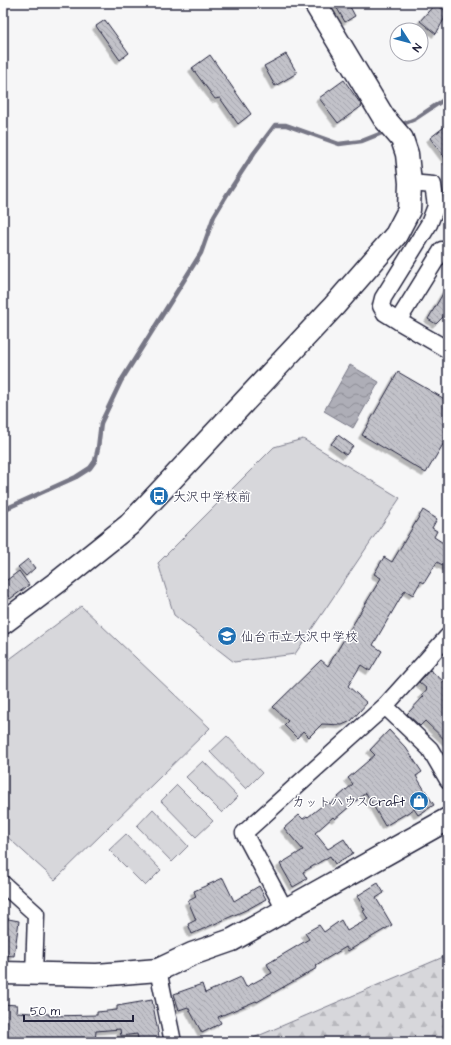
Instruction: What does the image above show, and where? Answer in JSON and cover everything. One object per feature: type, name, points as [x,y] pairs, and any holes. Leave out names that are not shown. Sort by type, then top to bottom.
[{"type":"street","points":[[3,623],[59,581],[129,525],[248,400],[334,306],[396,235],[408,210],[410,183],[408,154],[402,139],[384,118],[315,3]]},
{"type":"street","points":[[410,183],[433,185],[436,206],[429,224],[383,298],[381,306],[385,313],[448,350]]},
{"type":"street","points":[[398,321],[442,250],[448,253]]},
{"type":"street","points":[[285,910],[244,833],[385,706],[446,642]]},
{"type":"street","points":[[385,706],[430,749],[448,780]]},
{"type":"street","points":[[3,972],[34,975],[97,975],[158,970],[192,954],[232,940],[448,819]]},
{"type":"street","points":[[3,884],[36,914],[34,975]]},
{"type":"street","points":[[158,970],[174,1042]]},
{"type":"green space","points":[[303,439],[400,498],[295,654],[234,662],[174,615],[158,563],[274,447]]},
{"type":"green space","points":[[81,606],[210,728],[55,880],[3,833],[3,664]]},
{"type":"green space","points":[[227,736],[262,773],[246,789],[210,752]]},
{"type":"green space","points":[[203,761],[238,797],[222,813],[186,777]]},
{"type":"green space","points":[[177,785],[213,821],[196,837],[161,801]]},
{"type":"green space","points":[[153,809],[188,846],[172,862],[137,826]]},
{"type":"green space","points":[[126,834],[161,870],[145,886],[109,850]]},
{"type":"green space","points":[[448,955],[448,1042],[244,1042]]},
{"type":"water","points":[[350,365],[379,382],[353,428],[324,411]]},
{"type":"building","points":[[334,3],[348,3],[355,16],[345,22]]},
{"type":"building","points":[[435,4],[448,12],[436,34],[429,28],[429,22],[420,21]]},
{"type":"building","points":[[105,20],[129,53],[120,60],[96,26]]},
{"type":"building","points":[[286,54],[297,73],[275,86],[264,66]]},
{"type":"building","points":[[210,55],[251,114],[238,124],[220,98],[215,99],[192,68]]},
{"type":"building","points":[[344,80],[362,106],[338,123],[319,98]]},
{"type":"building","points":[[448,124],[448,162],[430,138]]},
{"type":"building","points":[[448,285],[448,312],[436,324],[428,319]]},
{"type":"building","points":[[398,372],[448,401],[448,436],[426,473],[362,435]]},
{"type":"building","points":[[338,435],[353,446],[346,455],[331,444]]},
{"type":"building","points":[[423,510],[437,519],[432,528],[437,531],[434,537],[448,546],[448,568],[437,562],[424,583],[421,581],[413,595],[405,590],[373,645],[382,651],[370,671],[361,665],[348,686],[367,703],[351,721],[342,725],[322,724],[309,737],[303,731],[297,738],[284,725],[288,721],[273,707],[321,660],[328,666],[381,578],[374,574],[384,557],[392,562]]},
{"type":"building","points":[[28,559],[35,568],[26,576],[18,567]]},
{"type":"building","points":[[19,571],[29,585],[10,599],[3,591],[3,583]]},
{"type":"building","points":[[430,670],[448,685],[448,743],[425,721],[420,726],[407,714],[424,696],[422,695],[427,689],[419,682]]},
{"type":"building","points":[[389,730],[406,748],[422,772],[416,776],[434,805],[418,815],[414,809],[385,826],[366,793],[335,819],[333,817],[315,833],[328,849],[344,839],[353,853],[335,864],[330,856],[303,872],[307,879],[293,887],[280,864],[303,850],[284,828],[299,815],[303,819],[307,816],[308,817],[328,801],[330,804],[353,784],[348,778],[375,755],[370,750]]},
{"type":"building","points":[[223,878],[234,901],[259,886],[266,899],[248,909],[192,934],[188,924],[196,920],[188,901],[196,897],[194,891]]},
{"type":"building","points":[[378,883],[384,893],[376,898],[392,925],[348,951],[346,947],[316,965],[317,968],[257,1002],[256,1001],[218,1017],[221,1023],[202,1033],[188,1007],[179,1010],[174,994],[202,984],[205,993],[241,977],[246,987],[272,973],[267,964],[309,939],[305,933],[319,925],[324,932],[341,920],[347,931],[368,919],[357,896]]},
{"type":"building","points":[[3,918],[19,921],[14,956],[3,955]]},
{"type":"building","points":[[152,1000],[160,1042],[139,1042],[137,1034],[121,1036],[120,1029],[96,1031],[95,1042],[4,1042],[3,1004],[17,1005],[16,1012],[49,1014],[49,1016],[97,1015],[97,1012],[117,1010],[117,1006]]},
{"type":"waterway","points":[[398,126],[415,119],[448,97]]},
{"type":"waterway","points":[[3,510],[76,477],[90,468],[95,461],[101,423],[121,381],[201,253],[214,216],[226,196],[254,153],[275,125],[286,125],[339,144],[362,141],[387,131]]},
{"type":"place","name":"大沢中学校前","points":[[159,496]]},
{"type":"place","name":"仙台市立大沢中学校","points":[[227,636]]},
{"type":"place","name":"カットハウスCraft","points":[[419,801]]}]
